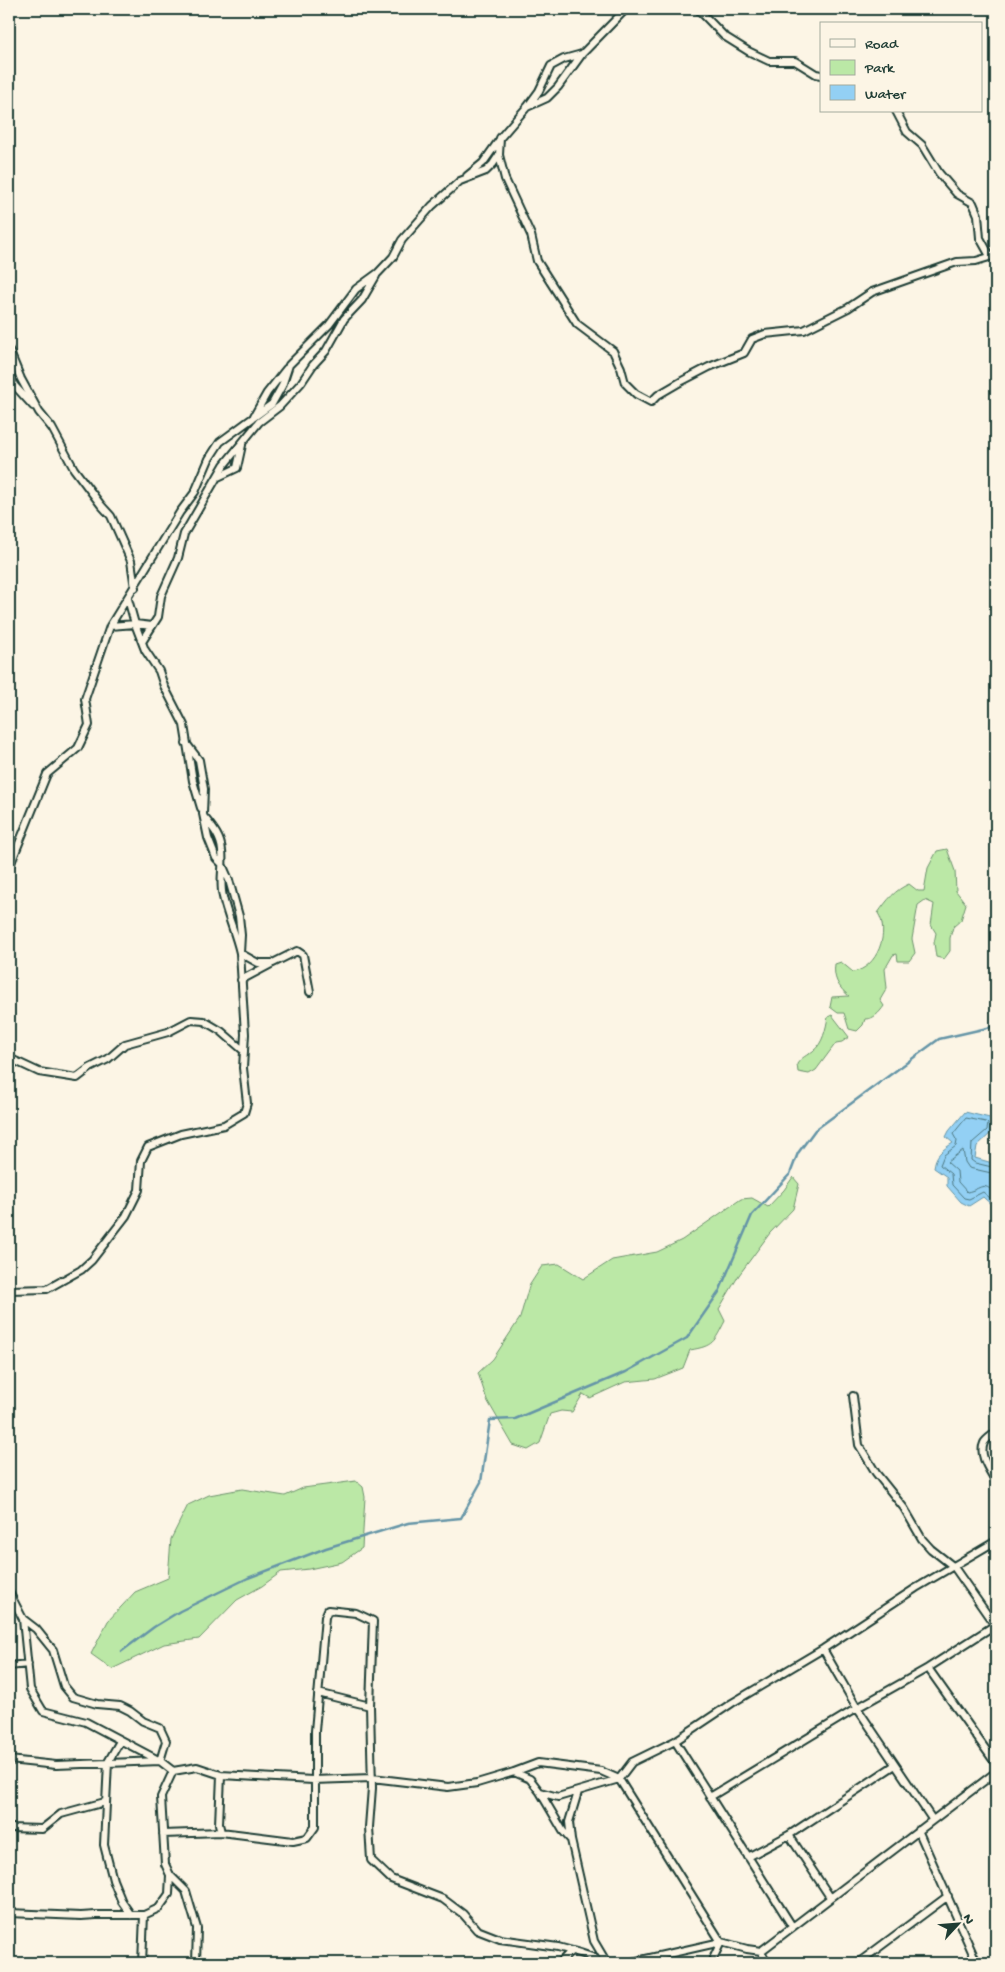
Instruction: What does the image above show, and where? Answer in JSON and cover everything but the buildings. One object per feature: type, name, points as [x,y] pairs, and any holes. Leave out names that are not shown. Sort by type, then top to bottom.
[{"type":"street","points":[[527,107],[547,98],[558,87],[582,54],[626,9]]},
{"type":"street","points":[[698,9],[724,36],[748,51],[769,61],[795,60],[820,75]]},
{"type":"street","points":[[253,417],[267,393],[289,365],[329,325],[356,289],[378,273],[393,257],[410,229],[432,206],[483,163],[500,138],[540,91],[551,66],[564,59],[582,54]]},
{"type":"street","points":[[500,138],[499,155],[505,179],[530,235],[537,261],[577,324],[613,351],[622,368],[625,384],[636,394],[651,402],[658,394],[682,381],[709,367],[744,353],[752,340],[765,334],[804,330],[848,308],[872,292],[957,262],[976,261],[993,255],[980,238],[978,216],[973,203],[957,194],[939,173],[922,144],[907,132],[897,112]]},
{"type":"street","points":[[460,181],[486,170],[499,155]]},
{"type":"street","points":[[142,642],[158,617],[161,596],[178,558],[184,534],[224,465],[259,422],[280,406],[301,383],[313,364],[326,351],[344,319],[362,300],[378,273]]},
{"type":"street","points":[[9,350],[21,379],[39,412]]},
{"type":"street","points":[[9,868],[48,774],[78,748],[88,725],[84,699],[110,626],[180,512],[196,492],[209,459],[220,442],[272,404],[282,386],[289,365]]},
{"type":"street","points":[[9,368],[14,385],[52,428],[74,468],[111,516],[131,561],[135,588]]},
{"type":"street","points":[[217,478],[237,468],[242,445]]},
{"type":"street","points":[[128,599],[134,624],[159,671],[164,686],[184,726],[192,781],[202,814],[216,832],[222,850],[220,885],[240,953],[258,963],[274,963]]},
{"type":"street","points":[[110,626],[134,624],[152,626]]},
{"type":"street","points":[[9,1290],[47,1289],[81,1270],[92,1260],[129,1210],[138,1190],[141,1161],[148,1147],[181,1134],[224,1125],[244,1114],[247,1103],[243,1068],[245,1034],[240,953],[242,935],[239,916],[222,864]]},
{"type":"street","points":[[241,980],[297,951],[303,955],[310,992]]},
{"type":"street","points":[[9,1058],[39,1072],[77,1078],[90,1068],[108,1059],[125,1044],[168,1032],[191,1020],[204,1021],[244,1051]]},
{"type":"street","points":[[710,1797],[996,1626],[954,1567],[931,1550],[922,1539],[904,1508],[876,1473],[859,1445],[852,1396]]},
{"type":"street","points":[[996,1432],[984,1443],[983,1452],[986,1463],[996,1482]]},
{"type":"street","points":[[540,1792],[558,1797],[619,1779],[632,1762],[675,1741],[732,1703],[823,1649],[908,1593],[996,1541]]},
{"type":"street","points":[[9,1592],[23,1619],[30,1689],[43,1711],[86,1722],[160,1761],[174,1771],[197,1767],[221,1776],[314,1780],[372,1778],[448,1787],[477,1783],[514,1772],[538,1762],[601,1771],[619,1779],[721,1942]]},
{"type":"street","points":[[9,1607],[16,1606]]},
{"type":"street","points":[[163,1834],[221,1832],[293,1841],[307,1838],[315,1828],[314,1780],[318,1692],[325,1617],[328,1610],[356,1613],[373,1620],[370,1706],[372,1778],[369,1827],[371,1860],[391,1879],[443,1899],[463,1914],[477,1930],[500,1939],[558,1947],[592,1957],[603,1963]]},
{"type":"street","points":[[23,1619],[36,1629],[53,1650],[64,1686],[73,1697],[97,1704],[120,1706],[143,1721],[160,1728],[166,1741],[160,1761]]},
{"type":"street","points":[[823,1649],[857,1708],[932,1819]]},
{"type":"street","points":[[9,1666],[28,1664]]},
{"type":"street","points":[[928,1668],[996,1764]]},
{"type":"street","points":[[318,1692],[370,1706]]},
{"type":"street","points":[[120,1741],[108,1762],[104,1845],[112,1880],[122,1902],[131,1915]]},
{"type":"street","points":[[675,1741],[792,1926]]},
{"type":"street","points":[[9,1760],[56,1765],[160,1761]]},
{"type":"street","points":[[748,1857],[789,1835],[895,1765]]},
{"type":"street","points":[[174,1771],[161,1797],[165,1864],[170,1875],[186,1891],[196,1928],[196,1963]]},
{"type":"street","points":[[514,1772],[530,1779],[563,1831],[571,1840]]},
{"type":"street","points":[[628,1963],[721,1942],[747,1949],[761,1950],[996,1772]]},
{"type":"street","points":[[221,1776],[219,1824],[221,1832]]},
{"type":"street","points":[[578,1792],[568,1822],[571,1840],[594,1941],[607,1963]]},
{"type":"street","points":[[9,1828],[42,1828],[61,1814],[105,1802]]},
{"type":"street","points":[[918,1830],[977,1963]]},
{"type":"street","points":[[789,1835],[830,1897]]},
{"type":"street","points":[[9,1913],[144,1916],[159,1908],[169,1894],[170,1875]]},
{"type":"street","points":[[858,1963],[948,1896]]},
{"type":"street","points":[[142,1963],[144,1916]]},
{"type":"street","points":[[711,1963],[721,1942]]},
{"type":"street","points":[[761,1950],[767,1963]]},
{"type":"street","points":[[560,1963],[571,1951]]},
{"type":"green space","points":[[947,849],[955,871],[956,891],[966,904],[961,920],[953,927],[950,938],[950,951],[944,959],[936,957],[934,943],[936,933],[931,925],[934,904],[925,900],[918,905],[912,939],[915,953],[909,961],[898,961],[897,954],[893,955],[885,969],[887,988],[880,1000],[884,1006],[876,1015],[865,1019],[863,1025],[857,1031],[849,1029],[844,1013],[838,1013],[830,1007],[832,997],[849,996],[837,982],[835,964],[841,962],[853,972],[869,964],[875,957],[882,939],[883,930],[878,913],[892,896],[909,884],[918,891],[924,891],[928,868],[937,851]]},
{"type":"green space","points":[[832,1015],[849,1037],[842,1042],[836,1043],[816,1070],[809,1074],[798,1072],[797,1064],[819,1044],[824,1036],[828,1017]]},
{"type":"green space","points":[[793,1177],[799,1184],[793,1209],[770,1233],[739,1275],[719,1309],[725,1321],[709,1345],[690,1350],[683,1368],[655,1379],[625,1382],[590,1398],[583,1394],[572,1412],[561,1411],[550,1414],[540,1443],[528,1450],[513,1445],[487,1400],[478,1373],[493,1359],[520,1318],[529,1286],[542,1266],[559,1264],[583,1279],[612,1260],[657,1252],[682,1240],[741,1199],[752,1198],[768,1207]]},
{"type":"green space","points":[[356,1481],[363,1487],[365,1497],[362,1548],[342,1562],[309,1569],[281,1572],[262,1586],[237,1600],[199,1639],[164,1644],[112,1669],[91,1654],[108,1621],[135,1592],[168,1578],[171,1539],[188,1505],[209,1495],[242,1489],[285,1496],[303,1488]]},
{"type":"water","points":[[965,1112],[994,1119],[992,1132],[977,1146],[975,1158],[996,1164],[995,1208],[983,1197],[969,1206],[961,1202],[947,1186],[947,1177],[934,1168],[940,1153],[953,1143],[946,1137],[949,1131]]},
{"type":"waterway","points":[[122,1651],[154,1627],[180,1611],[248,1578],[326,1548],[408,1523],[461,1518],[481,1482],[490,1420],[515,1419],[626,1372],[687,1338],[719,1292],[752,1215],[790,1174],[798,1153],[815,1130],[939,1039],[996,1026]]}]
